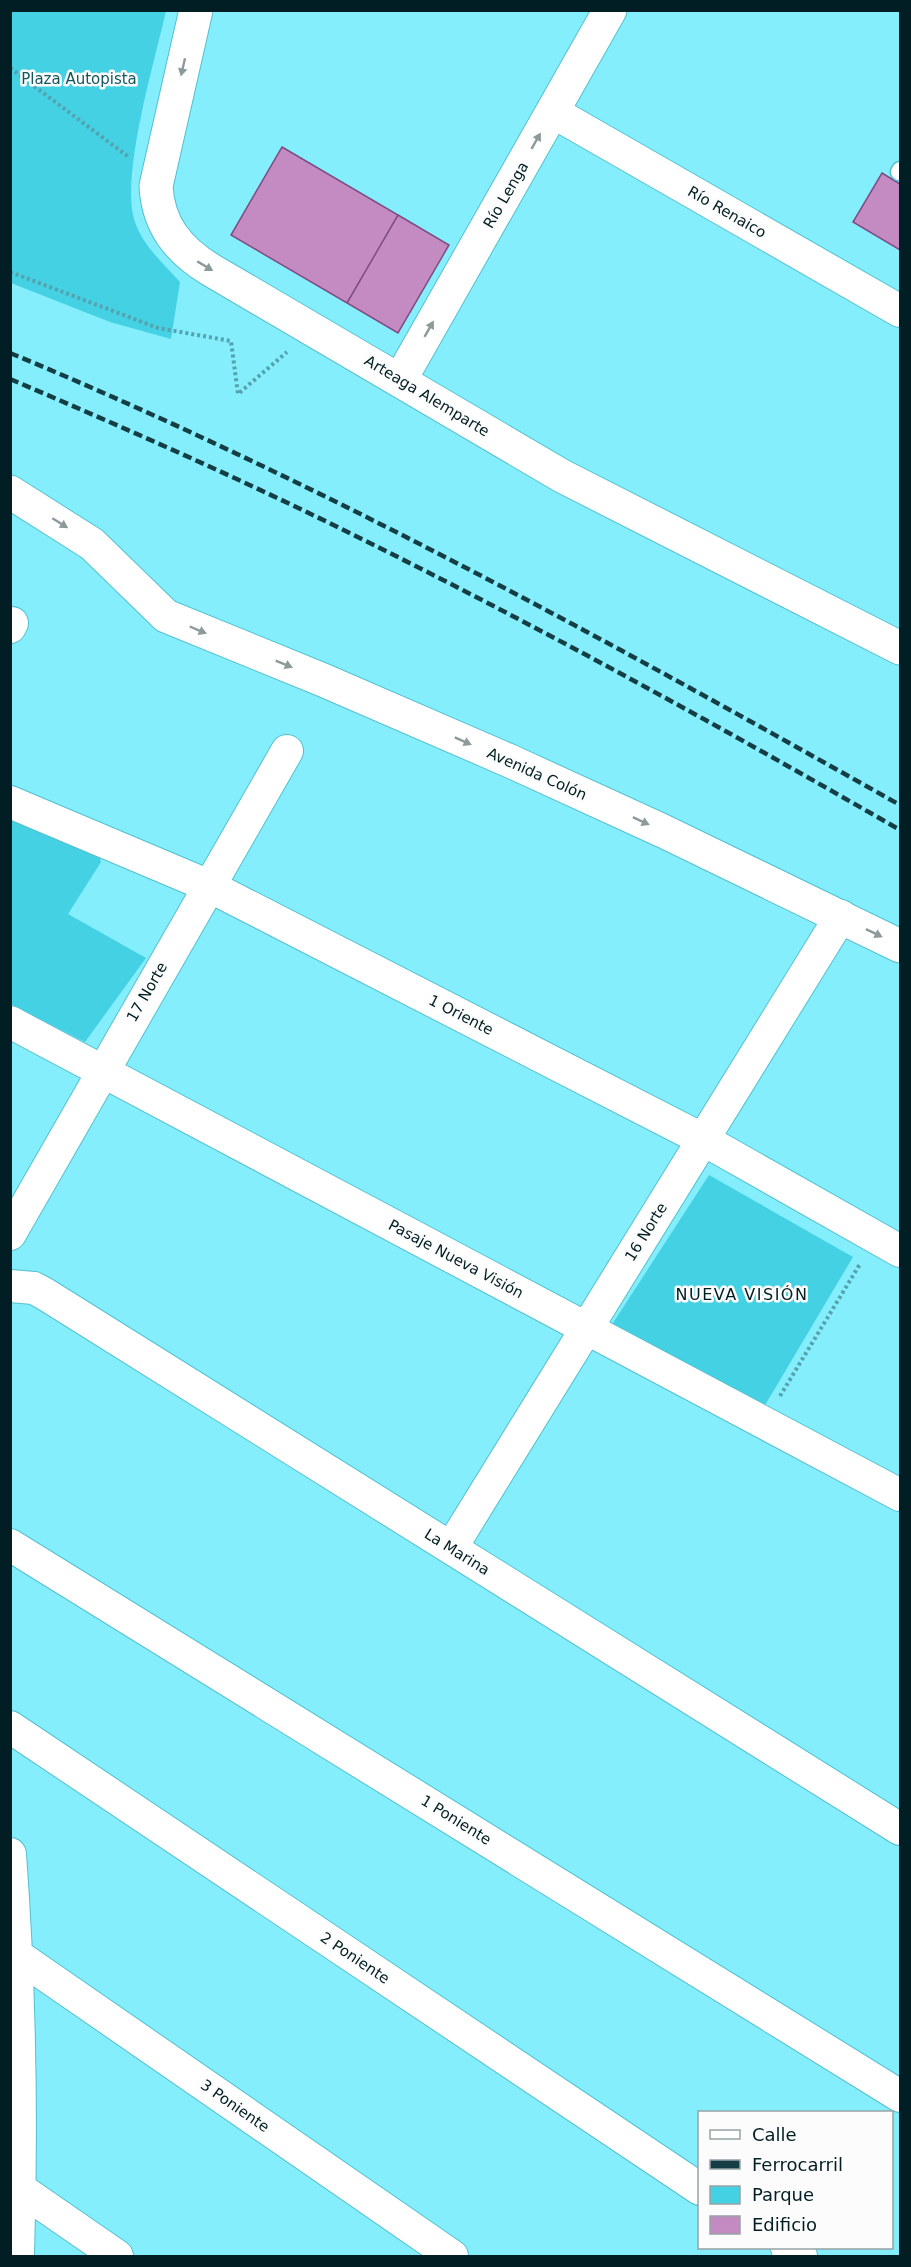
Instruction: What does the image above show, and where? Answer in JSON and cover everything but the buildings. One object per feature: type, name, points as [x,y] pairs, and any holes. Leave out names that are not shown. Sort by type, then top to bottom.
[{"type":"main road","name":"Arteaga Alemparte","points":[[196,10],[158,174],[159,213],[164,225],[181,248],[195,260],[572,481],[899,644]]},
{"type":"main road","name":"Río Lenga","points":[[400,380],[610,10]]},
{"type":"main road","name":"Avenida Colón","points":[[10,492],[92,544],[166,616],[510,761],[841,916],[900,946]]},
{"type":"street","name":"Río Renaico","points":[[553,112],[900,311]]},
{"type":"street","name":"17 Norte","points":[[10,1234],[287,751]]},
{"type":"street","name":"1 Oriente","points":[[10,802],[209,886],[704,1140],[889,1244]]},
{"type":"street","name":"16 Norte","points":[[451,1548],[841,916]]},
{"type":"street","name":"Pasaje Nueva Visión","points":[[10,1022],[900,1495]]},
{"type":"street","name":"La Marina","points":[[10,1286],[34,1288],[45,1294],[900,1829]]},
{"type":"street","name":"1 Poniente","points":[[10,1545],[900,2096]]},
{"type":"street","name":"2 Poniente","points":[[10,1727],[698,2188]]},
{"type":"street","points":[[10,1854],[18,1956],[20,2189],[18,2256]]},
{"type":"street","name":"3 Poniente","points":[[18,1956],[452,2256]]},
{"type":"street","points":[[20,2189],[117,2256]]},
{"type":"path","points":[[10,68],[130,158],[158,174]]},
{"type":"path","points":[[10,272],[158,328],[231,341],[238,394],[314,330]]},
{"type":"path","points":[[764,1422],[889,1244]]},
{"type":"green space","name":"Plaza Autopista","points":[[10,11],[166,11],[141,116],[132,174],[131,199],[134,219],[142,237],[153,253],[180,282],[171,339],[110,322],[11,283]]},
{"type":"green space","points":[[10,814],[96,845],[101,862],[68,914],[146,958],[85,1042],[11,1004]]},
{"type":"green space","points":[[709,1175],[853,1257],[761,1412],[611,1326]]},
{"type":"railway","points":[[10,353],[125,402],[351,509],[572,624],[900,805]]},
{"type":"railway","points":[[10,379],[203,463],[465,591],[756,748],[900,830]]},
{"type":"district","name":"NUEVA VISIÓN","points":[[742,1294]]}]
